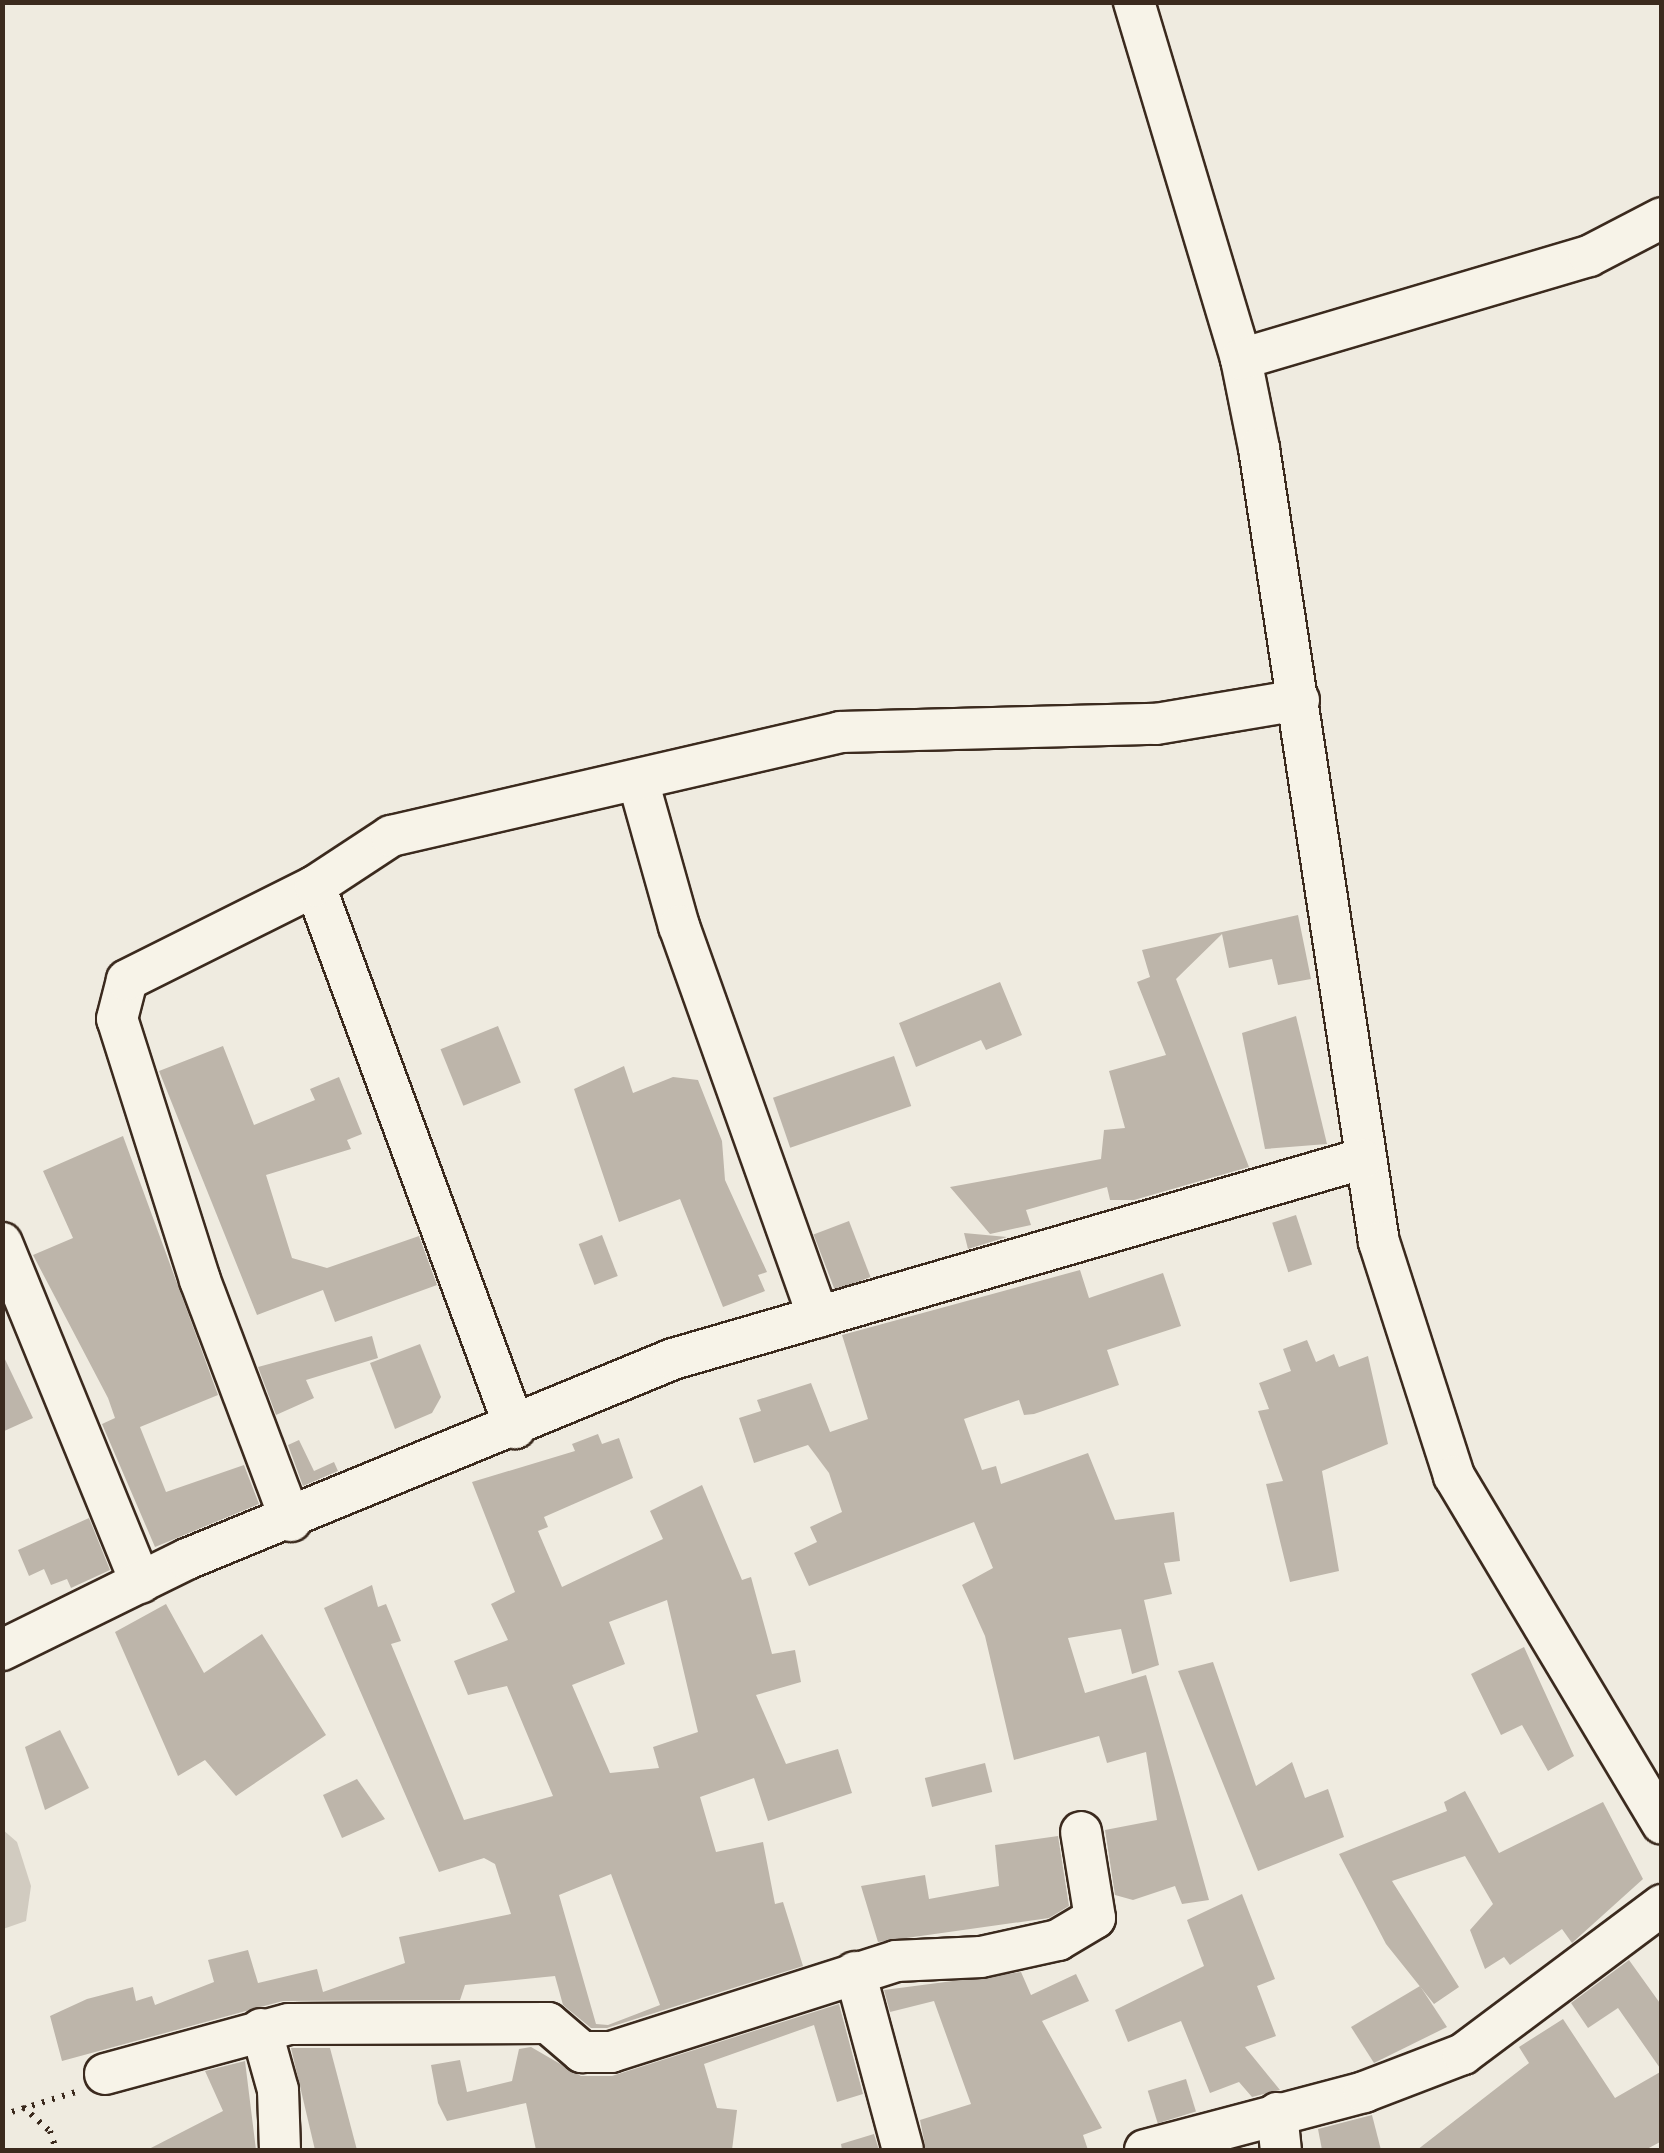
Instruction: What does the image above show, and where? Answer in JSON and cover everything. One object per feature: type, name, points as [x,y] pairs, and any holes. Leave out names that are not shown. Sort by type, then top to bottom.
[{"type":"street","points":[[1134,2],[1241,359],[1299,700],[1362,1159],[1454,1476],[1662,1823]]},
{"type":"street","points":[[1241,359],[1589,256],[1662,218]]},
{"type":"street","points":[[291,1521],[200,1280],[115,1004],[127,980],[314,886],[391,836],[640,784],[840,732],[1156,724],[1299,700]]},
{"type":"street","points":[[640,784],[679,926],[818,1317]]},
{"type":"street","points":[[314,886],[516,1428]]},
{"type":"street","points":[[2,1650],[142,1583],[673,1359],[1362,1159]]},
{"type":"street","points":[[2,1243],[142,1583]]},
{"type":"street","points":[[105,2074],[261,2029],[548,2023],[582,2052],[611,2052],[856,1972],[980,1958],[1089,1924],[1081,1832]]},
{"type":"street","points":[[1145,2150],[1280,2132],[1463,2054],[1662,1905]]},
{"type":"street","points":[[856,1972],[903,2150]]},
{"type":"street","points":[[261,2029],[278,2090],[280,2150]]},
{"type":"path","points":[[2,2115],[105,2074]]},
{"type":"path","points":[[22,2106],[50,2131],[56,2150]]},
{"type":"shaded area","points":[[2,1829],[17,1842],[31,1886],[26,1921],[3,1929]]},
{"type":"building","points":[[1298,915],[1311,979],[1278,985],[1272,959],[1229,968],[1222,934],[1176,979],[1249,1167],[1134,1200],[1110,1200],[1107,1187],[1026,1210],[1031,1225],[990,1234],[950,1187],[1101,1159],[1104,1130],[1125,1128],[1109,1071],[1166,1055],[1137,982],[1150,977],[1142,950]]},
{"type":"building","points":[[1000,982],[1022,1035],[986,1050],[981,1040],[916,1067],[899,1023]]},
{"type":"building","points":[[1296,1016],[1327,1144],[1265,1149],[1242,1033]]},
{"type":"building","points":[[498,1026],[521,1083],[463,1106],[441,1049]]},
{"type":"building","points":[[223,1046],[254,1125],[315,1100],[310,1089],[339,1077],[362,1134],[347,1140],[351,1149],[266,1175],[292,1258],[327,1268],[419,1236],[437,1285],[335,1322],[323,1290],[257,1315],[159,1071]]},
{"type":"building","points":[[894,1056],[911,1106],[790,1148],[773,1098]]},
{"type":"building","points":[[624,1066],[633,1093],[673,1077],[698,1080],[722,1141],[725,1180],[767,1272],[758,1275],[765,1291],[723,1307],[680,1199],[619,1222],[574,1089]]},
{"type":"building","points":[[123,1136],[218,1395],[140,1427],[166,1492],[244,1465],[259,1504],[155,1547],[102,1424],[115,1418],[108,1398],[33,1255],[73,1238],[43,1171]]},
{"type":"building","points":[[1296,1215],[1312,1264],[1288,1272],[1272,1223]]},
{"type":"building","points":[[849,1221],[871,1277],[835,1291],[814,1235]]},
{"type":"building","points":[[964,1233],[1007,1237],[968,1249]]},
{"type":"building","points":[[602,1235],[618,1276],[594,1285],[579,1244]]},
{"type":"building","points":[[1080,1270],[1089,1298],[1163,1273],[1181,1326],[1107,1350],[1119,1385],[1034,1414],[1024,1415],[1019,1400],[964,1419],[982,1470],[996,1466],[1001,1484],[1088,1453],[1115,1520],[1174,1512],[1180,1561],[1164,1563],[1172,1594],[1144,1600],[1159,1665],[1132,1674],[1121,1629],[1068,1638],[1085,1693],[1146,1675],[1209,1900],[1182,1904],[1175,1886],[1133,1900],[1115,1895],[1105,1830],[1157,1820],[1146,1752],[1107,1763],[1099,1736],[1014,1760],[985,1636],[962,1585],[993,1568],[974,1522],[809,1586],[794,1553],[817,1542],[810,1527],[842,1512],[829,1473],[808,1445],[754,1463],[739,1418],[761,1411],[757,1400],[811,1383],[830,1432],[868,1419],[842,1335]]},
{"type":"building","points":[[372,1336],[378,1358],[306,1380],[314,1398],[276,1415],[258,1367]]},
{"type":"building","points":[[1307,1340],[1316,1362],[1334,1354],[1339,1367],[1368,1356],[1388,1444],[1322,1471],[1339,1571],[1290,1582],[1266,1484],[1283,1481],[1258,1411],[1269,1409],[1259,1383],[1291,1371],[1283,1349]]},
{"type":"building","points":[[420,1344],[441,1397],[432,1413],[395,1429],[370,1363]]},
{"type":"building","points":[[2,1353],[33,1418],[2,1432]]},
{"type":"building","points":[[598,1434],[602,1444],[619,1438],[633,1478],[544,1517],[548,1527],[538,1531],[562,1587],[663,1539],[650,1511],[702,1485],[742,1580],[751,1577],[772,1654],[795,1650],[801,1682],[756,1695],[786,1764],[838,1749],[852,1793],[768,1821],[754,1778],[700,1797],[716,1852],[763,1842],[775,1904],[783,1902],[803,1966],[607,2028],[591,2028],[563,2005],[555,1976],[465,1985],[460,2000],[283,2001],[62,2061],[50,2016],[87,1999],[133,1987],[136,2001],[152,1996],[155,2005],[214,1982],[208,1960],[248,1950],[258,1983],[317,1969],[323,1992],[405,1963],[399,1937],[511,1914],[495,1864],[484,1858],[439,1872],[324,1608],[372,1585],[378,1607],[386,1604],[401,1641],[391,1644],[464,1820],[553,1796],[507,1686],[468,1695],[454,1661],[508,1640],[491,1604],[515,1592],[472,1482],[575,1451],[572,1444]],"holes":[[[667,1600],[698,1732],[653,1747],[659,1768],[610,1773],[572,1685],[625,1664],[609,1622]],[[611,1874],[660,2005],[608,2025],[596,2024],[559,1895]]]},
{"type":"building","points":[[299,1440],[314,1471],[334,1462],[338,1471],[303,1486],[288,1445]]},
{"type":"building","points":[[89,1518],[110,1570],[71,1588],[67,1579],[51,1585],[44,1569],[29,1576],[18,1550]]},
{"type":"building","points":[[166,1604],[204,1673],[262,1634],[326,1735],[236,1796],[205,1760],[178,1776],[115,1632]]},
{"type":"building","points":[[1524,1647],[1574,1756],[1548,1771],[1522,1725],[1501,1735],[1471,1674]]},
{"type":"building","points":[[1213,1662],[1256,1786],[1292,1762],[1305,1798],[1328,1789],[1344,1837],[1258,1871],[1178,1671]]},
{"type":"building","points":[[60,1730],[89,1788],[45,1810],[25,1747]]},
{"type":"building","points":[[985,1763],[992,1792],[932,1807],[925,1778]]},
{"type":"building","points":[[357,1779],[385,1819],[342,1838],[323,1795]]},
{"type":"building","points":[[1465,1791],[1499,1853],[1603,1802],[1643,1879],[1572,1943],[1562,1929],[1510,1965],[1504,1957],[1485,1969],[1470,1930],[1493,1904],[1465,1856],[1392,1881],[1459,1987],[1434,2004],[1386,1944],[1339,1854],[1447,1811],[1444,1802]]},
{"type":"building","points":[[1058,1836],[1069,1906],[1049,1918],[878,1942],[861,1886],[925,1875],[929,1899],[999,1886],[995,1845]]},
{"type":"building","points":[[1242,1894],[1275,1979],[1257,1986],[1276,2036],[1245,2047],[1280,2090],[1252,2097],[1239,2082],[1210,2093],[1181,2021],[1128,2042],[1115,2010],[1204,1966],[1187,1920]]},
{"type":"building","points":[[1629,1960],[1662,2006],[1662,2071],[1618,2008],[1588,2028],[1571,2003]]},
{"type":"building","points":[[1021,1972],[1031,1995],[1076,1974],[1089,2001],[1042,2021],[1102,2128],[1083,2135],[1088,2150],[926,2150],[920,2120],[971,2104],[934,2001],[890,2012],[884,1990]]},
{"type":"building","points":[[1420,1986],[1447,2027],[1374,2063],[1351,2027]]},
{"type":"building","points":[[839,2004],[863,2094],[837,2102],[814,2025],[704,2064],[717,2108],[737,2110],[732,2150],[536,2150],[526,2103],[447,2121],[438,2103],[431,2065],[460,2060],[467,2092],[512,2081],[519,2049],[531,2047],[581,2076],[612,2076]]},
{"type":"building","points":[[1563,2019],[1615,2098],[1662,2071],[1662,2141],[1645,2150],[1417,2150],[1529,2063],[1519,2047]]},
{"type":"building","points":[[291,2048],[330,2048],[357,2150],[315,2150]]},
{"type":"building","points":[[245,2061],[256,2150],[147,2150],[223,2111],[205,2071]]},
{"type":"building","points":[[1186,2079],[1196,2112],[1158,2123],[1148,2091]]},
{"type":"building","points":[[1372,2115],[1381,2150],[1322,2150],[1318,2129]]},
{"type":"building","points":[[874,2134],[879,2150],[842,2150],[841,2144]]}]
